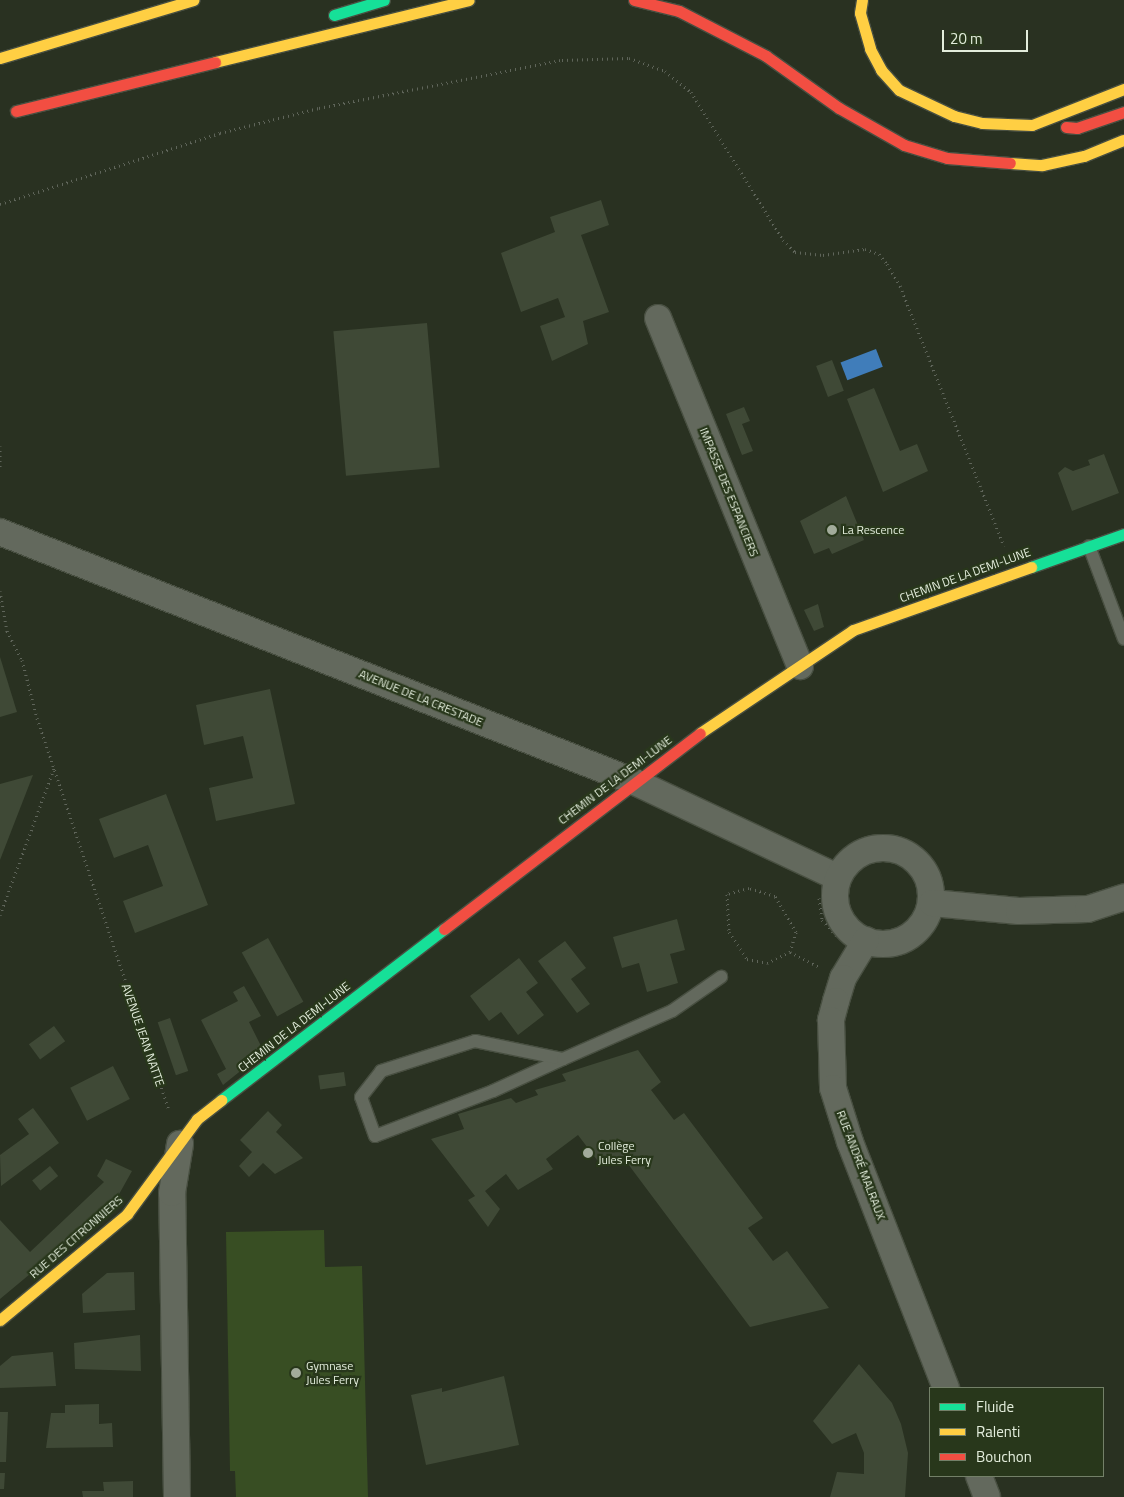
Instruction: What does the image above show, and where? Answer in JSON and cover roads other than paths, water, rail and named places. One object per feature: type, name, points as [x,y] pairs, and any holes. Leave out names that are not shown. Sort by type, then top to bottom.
[{"type":"main road","points":[[0,51],[153,0]]},
{"type":"main road","points":[[0,58],[193,0]]},
{"type":"main road","points":[[318,20],[384,0]]},
{"type":"main road","points":[[16,111],[469,0]]},
{"type":"main road","points":[[634,0],[679,11],[766,56],[839,108],[904,144],[947,158],[1042,164],[1084,156],[1124,140]]},
{"type":"main road","points":[[862,0],[860,13],[870,49],[899,90],[954,116],[982,123],[1077,128],[1124,112]]},
{"type":"main road","points":[[0,116],[262,37]]},
{"type":"main road","points":[[1032,125],[1124,89]]},
{"type":"main road","name":"CHEMIN DE LA DEMI-LUNE","points":[[180,1144],[197,1119],[635,782],[706,728],[852,630],[1124,534]]},
{"type":"main road","name":"RUE DES CITRONNIERS","points":[[0,1320],[127,1214],[180,1144]]},
{"type":"street","name":"IMPASSE DES ESPANCIERS","points":[[658,318],[800,666]]},
{"type":"street","name":"AVENUE DE LA CRESTADE","points":[[0,532],[635,782],[827,882]]},
{"type":"street","points":[[879,848],[900,852],[916,862],[926,877],[932,903],[924,923],[913,935],[889,944],[862,945],[838,915],[827,882],[842,866],[861,852],[879,848]]},
{"type":"street","points":[[932,903],[1019,911],[1080,910],[1124,897]]},
{"type":"street","name":"RUE ANDRÉ MALRAUX","points":[[862,945],[842,978],[831,1020],[833,1088],[850,1142],[946,1387]]},
{"type":"street","points":[[177,1497],[172,1193],[180,1144]]},
{"type":"street","points":[[979,1477],[987,1497]]},
{"type":"lane","points":[[1089,546],[1124,639]]},
{"type":"lane","points":[[563,1059],[475,1041],[381,1070],[361,1097],[375,1136],[494,1091],[672,1011],[721,977]]},
{"type":"water","points":[[876,349],[883,367],[847,380],[841,363]]},
{"type":"place","name":"La Rescence","points":[[832,530]]},
{"type":"place","name":"Collège Jules Ferry","points":[[588,1153]]},
{"type":"place","name":"Gymnase Jules Ferry","points":[[296,1373]]}]
